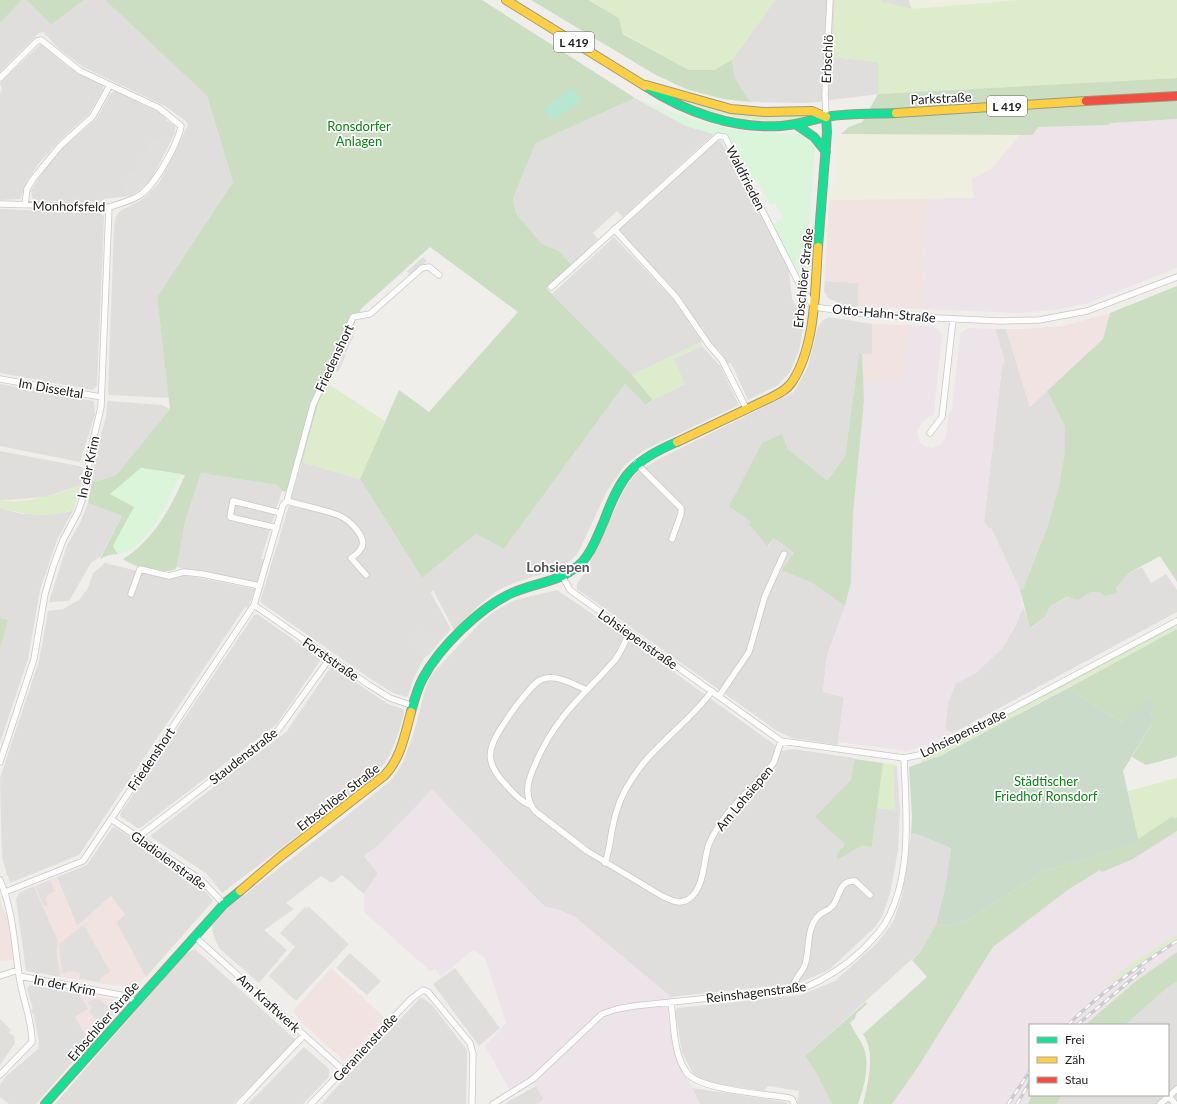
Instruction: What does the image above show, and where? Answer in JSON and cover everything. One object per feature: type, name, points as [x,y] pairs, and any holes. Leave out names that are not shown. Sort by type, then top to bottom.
[{"type":"street","name":"Parkstraße","points":[[506,0],[642,84],[658,96],[719,120],[755,125],[798,126],[826,117],[1177,96]]},
{"type":"street","name":"Erbschlö","points":[[826,117],[825,98],[830,0]]},
{"type":"street","name":"Monhofsfeld","points":[[0,78],[37,41],[43,41],[74,67],[159,108],[180,126],[176,141],[153,183],[141,195],[109,207],[0,204]]},
{"type":"street","name":"Parkstraße","points":[[642,84],[698,101],[731,109],[764,112],[812,111],[826,117]]},
{"type":"street","name":"Monhofsfeld","points":[[25,205],[27,189],[32,179],[60,146],[94,116],[110,85]]},
{"type":"street","name":"Erbschlöer Straße","points":[[45,1104],[224,904],[281,856],[381,779],[396,761],[404,742],[413,706],[427,669],[439,654],[482,612],[498,599],[511,593],[563,577],[575,569],[584,559],[618,488],[628,472],[636,464],[655,452],[747,410],[783,391],[792,382],[807,347],[814,307],[826,152],[826,117]]},
{"type":"street","points":[[798,126],[813,136],[826,152]]},
{"type":"street","name":"Waldfrieden","points":[[551,287],[715,137],[723,136],[725,137],[801,287],[814,307]]},
{"type":"street","name":"In der Krim","points":[[0,762],[34,659],[45,594],[53,567],[63,540],[78,512],[86,488],[101,397],[109,207]]},
{"type":"street","points":[[614,229],[680,303],[709,345],[722,360],[747,410]]},
{"type":"street","name":"Friedenshort","points":[[5,892],[83,861],[254,605],[281,513],[287,501],[313,405],[353,317],[370,314],[422,268],[429,267],[439,275]]},
{"type":"street","name":"Otto-Hahn-Straße","points":[[814,307],[865,314],[1025,321],[1069,316],[1104,306],[1177,277]]},
{"type":"street","name":"Otto-Hahn-Straße","points":[[930,433],[942,417],[953,319]]},
{"type":"street","name":"Im Disseltal","points":[[0,379],[101,397]]},
{"type":"street","points":[[636,464],[681,508],[681,514],[672,539]]},
{"type":"street","points":[[277,528],[230,517],[233,501],[281,513]]},
{"type":"street","points":[[287,501],[339,516],[358,531],[362,541],[360,550],[351,558],[366,575]]},
{"type":"street","points":[[719,696],[749,652],[765,596],[784,554]]},
{"type":"street","points":[[131,594],[140,569],[169,576],[184,572],[202,574],[260,586]]},
{"type":"street","name":"Lohsiepenstraße","points":[[563,577],[570,590],[781,741],[904,758],[929,753],[1177,621]]},
{"type":"street","name":"Forststraße","points":[[254,605],[390,698],[413,706]]},
{"type":"street","points":[[530,805],[527,792],[528,779],[552,729],[616,658],[629,633]]},
{"type":"street","name":"Staudenstraße","points":[[138,837],[278,730],[330,658]]},
{"type":"street","name":"Am Lohsiepen","points":[[587,690],[554,677],[542,679],[514,708],[496,735],[491,748],[490,758],[492,769],[514,794],[530,805],[550,824],[625,876],[675,902],[689,900],[697,890],[709,844],[719,825],[774,762],[781,741]]},
{"type":"street","points":[[605,863],[617,810],[631,780],[647,757],[694,714],[712,691]]},
{"type":"street","name":"Reinshagenstraße","points":[[493,1104],[533,1079],[602,1014],[623,1008],[804,988],[824,980],[853,958],[879,932],[890,912],[901,879],[906,828],[904,758]]},
{"type":"street","name":"Gladiolenstraße","points":[[111,819],[201,880],[224,904]]},
{"type":"street","name":"In der Krim","points":[[0,880],[5,892],[14,928],[19,973],[126,996],[136,1002]]},
{"type":"street","points":[[793,989],[794,981],[805,963],[808,938],[817,917],[833,905],[840,889],[846,882],[855,881],[870,895]]},
{"type":"street","name":"Am Kraftwerk","points":[[194,936],[343,1070]]},
{"type":"street","points":[[0,976],[19,973],[32,1042],[0,1075]]},
{"type":"street","name":"Geranienstraße","points":[[311,1104],[419,991],[423,990],[428,992],[470,1043],[473,1054],[472,1104]]},
{"type":"street","points":[[671,1002],[680,1059],[687,1073],[695,1081],[712,1086],[789,1098],[792,1099],[794,1104]]},
{"type":"street","points":[[239,1104],[304,1035]]},
{"type":"street","points":[[1160,1104],[1177,1089]]},
{"type":"street","points":[[1169,1096],[1175,1104]]},
{"type":"shaded area","points":[[22,0],[26,0],[51,25],[84,0],[105,0],[207,96],[233,182],[157,297],[169,398],[109,395],[108,392],[114,226],[116,216],[120,211],[143,199],[159,183],[188,125],[187,122],[165,106],[83,67],[59,49],[43,32],[39,33],[0,72],[0,23]]},
{"type":"shaded area","points":[[775,0],[835,0],[833,57],[878,62],[878,94],[809,103],[750,102],[735,78],[732,60]]},
{"type":"shaded area","points":[[880,0],[909,0],[912,9],[884,3]]},
{"type":"shaded area","points":[[41,44],[68,67],[103,86],[103,90],[89,114],[60,140],[40,162],[28,179],[20,199],[0,200],[0,94],[2,90],[0,83]]},
{"type":"shaded area","points":[[115,91],[164,115],[166,120],[175,126],[175,133],[151,180],[130,196],[104,199],[99,203],[33,200],[31,191],[44,169],[63,148],[97,118],[110,94]]},
{"type":"shaded area","points":[[635,98],[686,126],[714,134],[623,217],[617,211],[593,233],[598,239],[572,265],[559,251],[542,244],[516,213],[513,198],[536,143]]},
{"type":"shaded area","points":[[1177,119],[1177,268],[1086,304],[1061,309],[1021,313],[922,309],[927,198],[974,198],[971,179],[992,168],[1020,134],[1033,135],[1037,127],[1107,125],[1112,123]]},
{"type":"shaded area","points":[[152,137],[167,144],[148,182],[138,191],[126,196],[120,180],[133,171],[138,165]]},
{"type":"shaded area","points":[[715,141],[721,141],[723,144],[786,262],[789,271],[792,299],[797,307],[806,314],[799,350],[790,372],[778,385],[748,400],[731,363],[728,364],[719,350],[709,341],[702,327],[700,327],[670,285],[627,240],[628,239],[619,229]]},
{"type":"shaded area","points":[[927,198],[922,309],[858,307],[859,283],[825,281],[829,200]]},
{"type":"shaded area","points":[[0,209],[100,213],[104,216],[97,386],[92,390],[0,373]]},
{"type":"shaded area","points":[[614,237],[673,299],[701,340],[701,342],[632,375],[552,294]]},
{"type":"shaded area","points":[[423,257],[427,261],[410,276],[407,271]]},
{"type":"shaded area","points":[[825,281],[859,283],[858,307],[845,306],[828,298],[824,291]]},
{"type":"shaded area","points":[[1110,313],[1103,339],[1030,407],[1006,329],[1063,326]]},
{"type":"shaded area","points":[[829,317],[872,324],[872,354],[859,354],[845,456],[826,482],[788,449],[782,435],[751,522],[768,546],[774,538],[794,553],[783,570],[812,583],[845,606],[827,656],[823,692],[844,697],[838,745],[792,738],[777,731],[577,589],[577,584],[587,569],[624,490],[637,472],[661,458],[794,392],[808,367],[818,327],[823,320]]},
{"type":"shaded area","points":[[872,324],[908,325],[906,382],[863,381],[862,354],[872,354]]},
{"type":"shaded area","points":[[908,325],[933,326],[942,334],[934,414],[922,422],[917,431],[919,441],[925,446],[931,448],[941,445],[946,436],[949,414],[952,409],[960,334],[966,329],[970,328],[995,329],[1005,362],[1002,366],[984,521],[988,529],[991,528],[1020,590],[1023,607],[1016,625],[1002,648],[976,673],[956,683],[948,702],[945,727],[947,732],[953,733],[934,743],[907,751],[838,742],[844,697],[823,692],[827,656],[845,606],[851,582],[853,514],[864,401],[863,381],[905,382]]},
{"type":"shaded area","points":[[995,329],[1006,329],[1030,407],[1047,391],[1065,427],[1065,452],[1059,486],[1047,528],[1023,589],[1020,590],[991,528],[988,529],[984,521],[1002,366],[1005,362]]},
{"type":"shaded area","points":[[349,334],[354,336],[346,353],[342,350]]},
{"type":"shaded area","points":[[702,346],[721,367],[739,405],[644,450],[625,465],[607,491],[578,553],[564,567],[511,584],[497,591],[478,606],[454,630],[433,590],[431,593],[451,629],[423,660],[413,680],[408,696],[406,697],[393,693],[260,602],[302,462],[360,479],[422,578],[476,534],[504,549],[625,384],[647,405],[656,398],[685,384],[673,359]]},
{"type":"shaded area","points":[[341,352],[346,355],[338,372],[333,370]]},
{"type":"shaded area","points":[[0,384],[94,401],[95,415],[80,462],[0,446]]},
{"type":"shaded area","points":[[109,401],[162,405],[170,409],[117,474],[109,478],[92,482],[95,455],[106,417],[107,403]]},
{"type":"shaded area","points":[[0,451],[79,466],[83,468],[81,485],[45,497],[0,500]]},
{"type":"shaded area","points":[[201,473],[277,485],[282,491],[261,559],[265,560],[257,583],[176,567],[185,522]]},
{"type":"shaded area","points":[[88,503],[122,516],[101,556],[91,563],[69,601],[49,602],[67,545],[80,523]]},
{"type":"shaded area","points":[[0,508],[22,514],[68,512],[74,509],[57,540],[40,590],[28,659],[0,743]]},
{"type":"shaded area","points":[[105,563],[170,579],[184,575],[255,589],[248,608],[245,607],[79,855],[10,883],[2,858],[0,778],[39,661],[48,611],[63,609],[79,600],[88,588],[93,573]]},
{"type":"shaded area","points":[[1142,567],[1151,583],[1166,574],[1177,590],[1177,612],[953,733],[945,730],[948,702],[956,683],[976,673],[1002,648],[1016,625],[1023,607],[1031,628],[1045,617],[1050,606],[1068,597],[1078,600],[1091,592],[1099,592],[1105,596],[1118,593],[1116,588],[1129,573]]},
{"type":"shaded area","points":[[557,590],[616,630],[783,751],[793,749],[854,758],[851,780],[816,817],[845,844],[841,848],[861,846],[872,847],[877,808],[900,811],[898,850],[890,894],[882,917],[875,927],[829,970],[799,983],[671,997],[575,917],[559,910],[545,907],[432,790],[379,845],[364,856],[378,873],[364,894],[342,875],[332,883],[321,876],[286,903],[294,909],[264,930],[287,950],[259,983],[219,948],[213,935],[212,923],[221,913],[339,822],[393,778],[403,762],[414,732],[426,687],[431,675],[481,622],[495,611],[515,600]]},
{"type":"shaded area","points":[[257,614],[320,658],[320,661],[277,724],[140,828],[137,828],[121,817],[120,814],[254,615]]},
{"type":"shaded area","points":[[422,628],[439,643],[428,656],[408,638]]},
{"type":"shaded area","points":[[330,668],[334,668],[388,704],[403,709],[404,713],[399,731],[390,755],[377,774],[360,788],[222,893],[207,874],[151,837],[151,835],[286,732]]},
{"type":"shaded area","points":[[893,767],[897,767],[900,811],[895,810]]},
{"type":"shaded area","points":[[432,790],[545,907],[559,910],[575,917],[671,997],[667,1010],[675,1054],[700,1104],[538,1104],[544,1099],[528,1077],[509,1089],[485,1046],[506,1023],[485,958],[473,950],[441,977],[435,969],[430,971],[364,912],[364,894],[378,873],[364,856],[379,845]]},
{"type":"shaded area","points":[[115,827],[199,884],[213,901],[146,977],[116,922],[125,915],[111,896],[77,926],[57,877],[87,865],[112,828]]},
{"type":"shaded area","points":[[1177,831],[1177,935],[1132,963],[1110,981],[1113,982],[1177,938],[1177,952],[1136,981],[1086,1024],[1029,1024],[1029,1096],[1032,1096],[1028,1104],[892,1104],[918,1067],[993,947],[1069,889],[1100,870],[1133,859]]},
{"type":"shaded area","points":[[914,833],[951,848],[945,888],[936,924],[921,951],[805,1056],[816,1073],[832,1104],[797,1104],[799,1091],[768,1086],[764,1091],[710,1083],[697,1078],[693,1074],[682,1052],[675,1011],[677,1008],[801,995],[835,981],[876,944],[893,922],[902,896],[911,835]]},
{"type":"shaded area","points":[[57,877],[77,926],[111,896],[125,915],[116,922],[146,977],[142,981],[132,986],[113,985],[61,977],[57,955],[58,941],[34,886]]},
{"type":"shaded area","points":[[50,880],[55,891],[47,895],[46,899],[48,905],[44,906],[35,886]]},
{"type":"shaded area","points":[[34,886],[58,941],[57,955],[61,977],[26,971],[16,899],[19,893]]},
{"type":"shaded area","points":[[0,901],[7,918],[9,918],[13,960],[0,961]]},
{"type":"shaded area","points":[[305,907],[309,907],[349,944],[296,1001],[269,976],[295,947],[280,933]]},
{"type":"shaded area","points":[[84,925],[110,972],[101,977],[100,982],[79,978],[80,973],[69,971],[62,974],[59,944]]},
{"type":"shaded area","points":[[195,949],[296,1040],[233,1104],[55,1104],[185,954]]},
{"type":"shaded area","points":[[350,953],[381,981],[367,995],[336,968]]},
{"type":"shaded area","points":[[331,968],[386,1019],[344,1061],[300,1021],[293,1011]]},
{"type":"shaded area","points":[[455,968],[500,1028],[479,1046],[433,984]]},
{"type":"shaded area","points":[[1177,982],[1177,1104],[1057,1104],[1061,1096],[1169,1096],[1169,1024],[1126,1024],[1168,987]]},
{"type":"shaded area","points":[[30,985],[80,994],[89,1009],[75,1017],[90,1042],[36,1104],[9,1104],[0,1097],[0,1085],[6,1076],[38,1049],[39,1042],[34,1015],[31,1010],[33,1009],[27,989]]},
{"type":"shaded area","points":[[80,994],[118,1000],[122,1003],[90,1042],[75,1017],[88,1009]]},
{"type":"shaded area","points":[[420,998],[423,998],[433,1006],[467,1050],[466,1104],[321,1104]]},
{"type":"shaded area","points":[[93,999],[100,1000],[115,1012],[105,1025],[89,1012],[92,1008],[88,1002]]},
{"type":"shaded area","points":[[0,1019],[11,1030],[9,1033],[14,1036],[15,1043],[0,1065]]},
{"type":"shaded area","points":[[304,1047],[329,1069],[329,1077],[303,1104],[248,1104]]},
{"type":"shaded area","points":[[536,1086],[544,1099],[538,1104],[504,1104]]},
{"type":"shaded area","points":[[692,1088],[785,1102],[788,1104],[700,1104]]},
{"type":"green space","points":[[0,0],[22,0],[0,23]]},
{"type":"green space","points":[[26,0],[84,0],[51,25]]},
{"type":"green space","name":"Ronsdorfer Anlagen","points":[[105,0],[482,0],[635,98],[536,143],[513,198],[516,213],[542,244],[559,251],[572,265],[546,288],[632,375],[653,400],[646,405],[625,384],[504,549],[476,534],[422,578],[360,479],[399,390],[429,412],[518,312],[430,247],[361,309],[318,404],[302,462],[285,492],[282,491],[277,485],[201,473],[185,522],[176,569],[170,571],[149,570],[123,559],[144,543],[152,533],[168,510],[185,475],[141,468],[111,494],[135,506],[113,546],[118,554],[109,555],[100,559],[122,516],[88,503],[92,482],[109,478],[117,474],[170,409],[157,297],[233,182],[207,96]]},
{"type":"green space","points":[[531,0],[588,0],[619,18],[623,34],[689,70],[714,70],[732,60],[735,78],[750,102],[723,99],[686,89],[654,74]]},
{"type":"green space","points":[[588,0],[775,0],[732,60],[714,70],[689,70],[623,33],[619,18]]},
{"type":"green space","points":[[835,0],[880,0],[884,3],[912,9],[1020,0],[1177,0],[1177,78],[878,94],[878,62],[833,57]]},
{"type":"green space","points":[[909,0],[1020,0],[912,9]]},
{"type":"green space","points":[[1177,78],[1177,119],[1112,123],[1107,125],[1038,127],[1033,135],[841,134],[849,127],[862,122],[878,94]]},
{"type":"green space","points":[[572,88],[582,100],[552,121],[544,109]]},
{"type":"green space","points":[[635,98],[688,118],[715,126],[750,132],[801,134],[809,139],[815,151],[809,227],[811,244],[808,290],[772,224],[783,218],[775,203],[772,205],[769,203],[756,180],[751,183],[728,138],[686,126]]},
{"type":"green space","points":[[692,104],[753,115],[809,116],[810,118],[766,121],[736,117],[692,106]]},
{"type":"green space","points":[[841,134],[1020,134],[992,168],[971,179],[974,198],[829,200],[835,181],[838,139]]},
{"type":"green space","points":[[1177,286],[1177,582],[1160,556],[1129,573],[1116,588],[1118,593],[1105,596],[1099,592],[1091,592],[1078,600],[1067,597],[1050,606],[1045,617],[1030,628],[1020,590],[1023,589],[1047,528],[1059,486],[1065,452],[1065,427],[1047,391],[1103,339],[1110,313]]},
{"type":"green space","points":[[701,342],[702,346],[673,359],[685,384],[653,400],[632,375]]},
{"type":"green space","points":[[859,354],[862,354],[864,401],[853,514],[851,582],[845,606],[812,583],[782,570],[794,553],[774,538],[767,546],[749,524],[751,522],[729,506],[762,443],[782,434],[788,449],[827,481],[845,456]]},
{"type":"green space","points":[[327,383],[385,421],[360,479],[302,462],[318,404]]},
{"type":"green space","points":[[141,468],[181,474],[157,522],[149,533],[140,543],[129,550],[118,554],[113,546],[134,507],[110,494]]},
{"type":"green space","points":[[81,485],[74,509],[65,512],[37,515],[0,508],[0,500],[19,501],[41,498]]},
{"type":"green space","points":[[0,618],[8,620],[0,649]]},
{"type":"green space","points":[[1177,624],[1177,629],[942,755],[922,763],[921,760]]},
{"type":"green space","points":[[1177,629],[1177,755],[1176,757],[1146,765],[1132,757],[1155,718],[1150,713],[1149,699],[1121,722],[1068,688]]},
{"type":"green space","name":"Städtischer Friedhof Ronsdorf","points":[[1068,688],[1121,722],[1149,698],[1157,705],[1150,713],[1155,718],[1123,771],[1139,842],[1044,871],[967,921],[944,926],[936,924],[945,888],[951,848],[914,833],[911,835],[912,816],[909,767],[942,755]]},
{"type":"green space","points":[[854,759],[883,763],[872,847],[861,846],[837,860],[837,854],[845,844],[815,817],[851,780]]},
{"type":"green space","points":[[883,763],[897,765],[897,767],[893,767],[895,810],[877,808]]},
{"type":"green space","points":[[1177,778],[1177,817],[1174,819],[1173,816],[1138,839],[1128,791]]},
{"type":"green space","points":[[1173,816],[1174,819],[1177,817],[1177,831],[1133,859],[1102,872],[1100,870],[1069,889],[993,947],[918,1067],[892,1104],[863,1104],[869,1078],[870,1059],[867,1042],[863,1034],[927,977],[912,960],[921,951],[936,924],[944,926],[967,921],[1044,871],[1138,842],[1138,839]]},
{"type":"green space","points":[[1177,935],[1177,938],[1113,982],[1110,981],[1132,963]]},
{"type":"green space","points":[[1177,952],[1177,982],[1168,987],[1126,1024],[1086,1024],[1136,981]]},
{"type":"green space","points":[[866,1002],[867,1004],[856,1014],[855,1019],[850,1023],[864,1048],[866,1055],[866,1076],[858,1104],[832,1104],[816,1073],[805,1056]]},
{"type":"green space","points":[[1032,1096],[1061,1096],[1057,1104],[1028,1104]]},
{"type":"railway","points":[[1069,1024],[1093,1001],[1120,980],[1177,941]]},
{"type":"railway","points":[[1078,1024],[1144,969]]},
{"type":"railway","points":[[1008,1104],[1029,1072]]},
{"type":"railway","points":[[1017,1104],[1029,1084]]},
{"type":"traffic: fast","points":[[645,86],[676,104],[693,111],[727,122],[745,125],[781,126],[793,125],[834,116],[896,113]]},
{"type":"traffic: fast","points":[[818,247],[827,132],[826,117]]},
{"type":"traffic: fast","points":[[798,126],[814,137],[826,152]]},
{"type":"traffic: fast","points":[[411,712],[423,678],[430,666],[450,642],[474,618],[500,599],[521,589],[559,577],[575,568],[583,561],[590,552],[616,492],[630,471],[649,456],[677,442]]},
{"type":"traffic: fast","points":[[45,1104],[224,904],[240,891]]},
{"type":"traffic: slow","points":[[506,0],[645,86]]},
{"type":"traffic: slow","points":[[646,85],[731,109],[765,112],[812,111],[826,117]]},
{"type":"traffic: slow","points":[[896,113],[1086,101]]},
{"type":"traffic: slow","points":[[677,442],[776,395],[790,385],[800,368],[810,334],[815,298],[818,247]]},
{"type":"traffic: slow","points":[[240,891],[281,856],[385,775],[399,753],[411,712]]},
{"type":"traffic: jam","points":[[1086,101],[1177,96]]},
{"type":"district","name":"Lohsiepen","points":[[558,566]]}]
